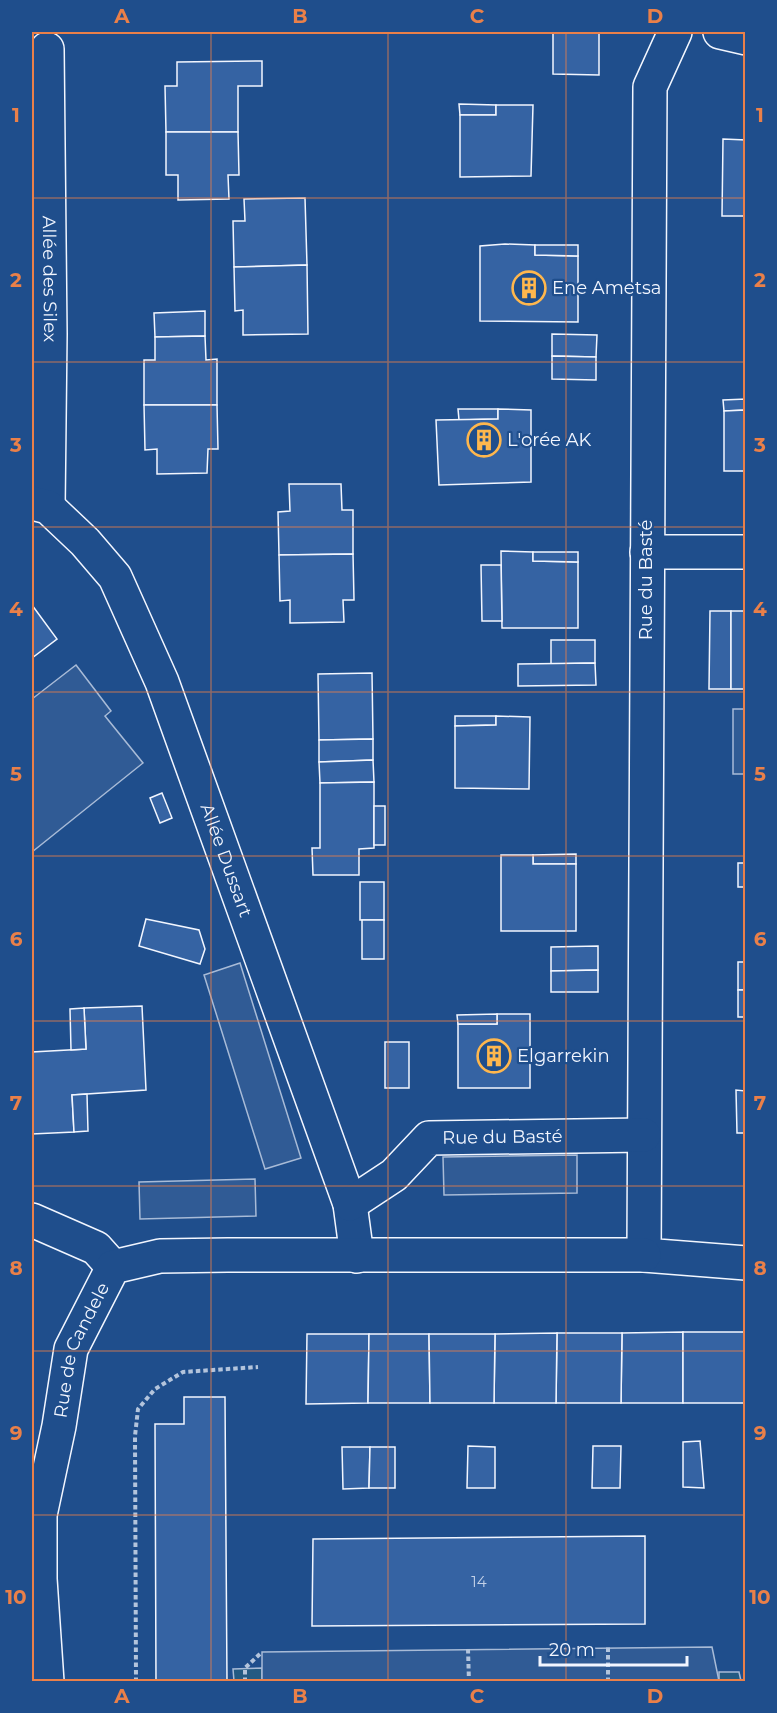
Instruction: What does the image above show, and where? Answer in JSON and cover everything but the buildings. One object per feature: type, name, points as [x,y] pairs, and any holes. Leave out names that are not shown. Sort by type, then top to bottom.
[{"type":"street","name":"Rue du Basté","points":[[644,1255],[650,87],[675,32]]},
{"type":"street","points":[[720,32],[746,38]]},
{"type":"street","name":"Allée des Silex","points":[[40,505],[50,334],[47,49]]},
{"type":"street","name":"Allée Dussart","points":[[40,505],[85,542],[115,577],[162,682],[350,1204],[357,1256]]},
{"type":"street","points":[[646,552],[746,552]]},
{"type":"street","name":"Rue du Basté","points":[[350,1204],[394,1175],[429,1138],[645,1135]]},
{"type":"street","points":[[32,1220],[96,1248],[113,1267]]},
{"type":"street","points":[[357,1256],[644,1255],[746,1263]]},
{"type":"street","name":"Rue de Candele","points":[[47,1682],[41,1591],[40,1515],[59,1426],[71,1349],[113,1267],[160,1256],[357,1256]]},
{"type":"path","points":[[136,1682],[135,1436],[138,1409],[155,1389],[183,1372],[258,1367]]},
{"type":"path","points":[[608,1647],[608,1682]]},
{"type":"path","points":[[468,1649],[469,1682]]},
{"type":"path","points":[[245,1682],[244,1668],[262,1652]]},
{"type":"shaded area","points":[[76,665],[111,711],[105,716],[143,763],[32,852],[32,699]]},
{"type":"shaded area","points":[[733,709],[745,709],[745,774],[733,774]]},
{"type":"shaded area","points":[[240,963],[301,1158],[265,1169],[204,975]]},
{"type":"shaded area","points":[[577,1155],[577,1193],[444,1195],[443,1157]]},
{"type":"shaded area","points":[[255,1179],[256,1216],[140,1219],[139,1182]]},
{"type":"shaded area","points":[[712,1647],[719,1681],[262,1681],[262,1652]]},
{"type":"shaded area","points":[[262,1668],[262,1681],[234,1681],[233,1669]]},
{"type":"shaded area","points":[[719,1672],[739,1672],[741,1681],[719,1681]]},
{"type":"place","name":"Ene Ametsa","points":[[529,288]]},
{"type":"place","name":"L'orée AK","points":[[484,440]]},
{"type":"place","name":"Elgarrekin","points":[[494,1056]]}]
